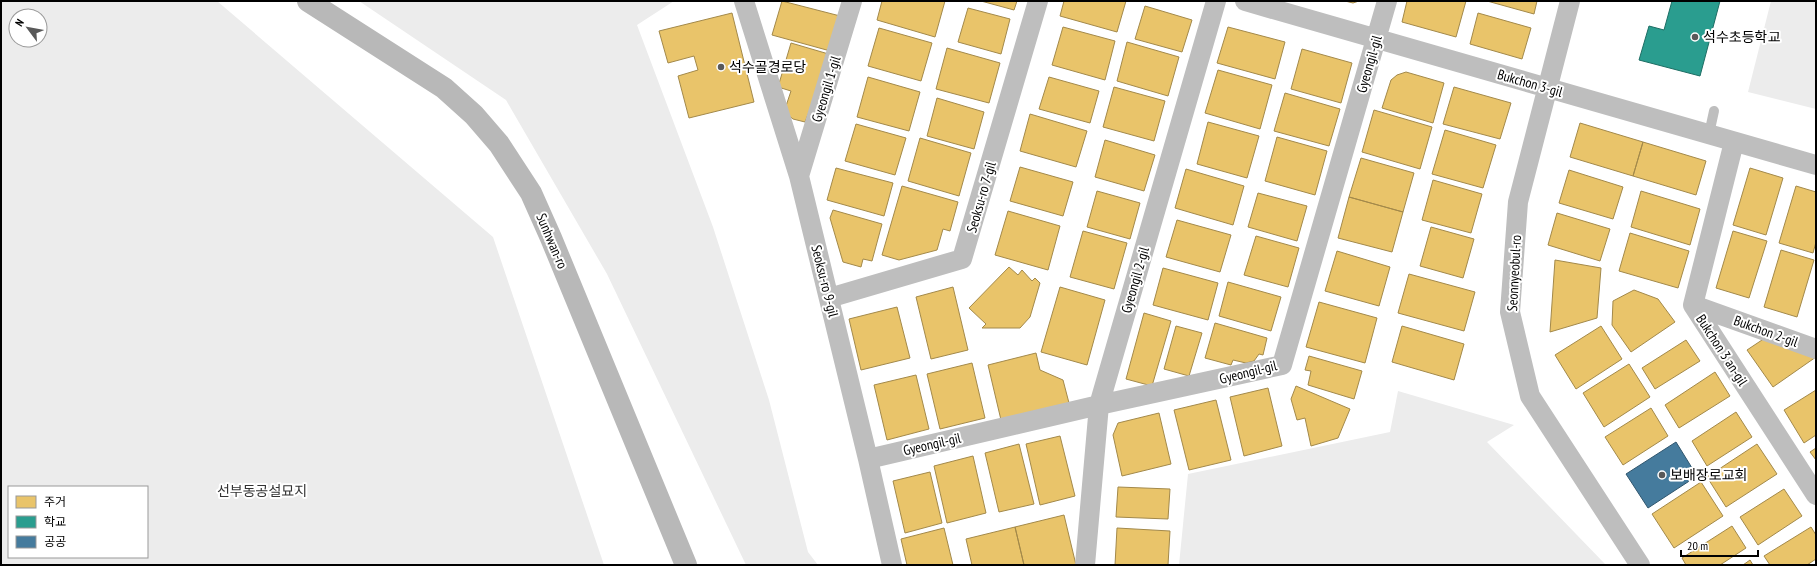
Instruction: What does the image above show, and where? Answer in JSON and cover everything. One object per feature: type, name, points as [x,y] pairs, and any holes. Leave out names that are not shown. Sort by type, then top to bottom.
[{"type":"main road","name":"Sunhwan-ro","points":[[308,1],[444,88],[474,115],[499,144],[531,193],[552,238],[686,565]]},
{"type":"street","name":"Seoksu-ro 9-gil","points":[[744,1],[799,176],[868,459],[892,565]]},
{"type":"street","name":"Gyeongil 1-gil","points":[[799,176],[852,1]]},
{"type":"street","name":"Seoksu-ro 7-gil","points":[[829,298],[962,259],[1038,1]]},
{"type":"street","name":"Gyeongil 2-gil","points":[[1085,565],[1099,405],[1216,1]]},
{"type":"street","name":"Bukchon 3-gil","points":[[1245,1],[1816,165]]},
{"type":"street","name":"Gyeongil-gil","points":[[868,459],[1099,405],[1282,365],[1387,1]]},
{"type":"street","name":"Seonnyeobul-ro","points":[[1570,1],[1518,202],[1510,312],[1530,396],[1640,565]]},
{"type":"street","name":"Bukchon 3 an-gil","points":[[1734,142],[1692,305],[1816,495]]},
{"type":"street","name":"Bukchon 2-gil","points":[[1692,305],[1816,349]]},
{"type":"lane","points":[[1709,134],[1714,111]]},
{"type":"green space","name":"선부동공설묘지","points":[[1,1],[217,1],[493,237],[604,565],[1,565]]},
{"type":"green space","points":[[359,1],[674,1],[637,25],[713,227],[769,400],[808,552],[818,565],[746,565],[607,274],[506,100]]},
{"type":"green space","points":[[1771,1],[1816,1],[1816,109],[1748,92]]},
{"type":"green space","points":[[1398,391],[1514,425],[1487,442],[1606,565],[1179,565],[1188,474],[1390,432]]},
{"type":"building: 주거","points":[[782,1],[844,17],[834,52],[772,35]]},
{"type":"building: 주거","points":[[882,1],[945,1],[935,37],[877,20]]},
{"type":"building: 주거","points":[[981,1],[1017,1],[1014,10]]},
{"type":"building: 주거","points":[[1064,1],[1126,1],[1117,32],[1060,16]]},
{"type":"building: 주거","points":[[1345,1],[1359,1],[1353,3]]},
{"type":"building: 주거","points":[[1407,1],[1466,1],[1456,37],[1402,22]]},
{"type":"building: 주거","points":[[1487,1],[1537,1],[1534,14]]},
{"type":"building: 주거","points":[[1145,6],[1192,20],[1182,52],[1135,39]]},
{"type":"building: 주거","points":[[968,8],[1010,19],[1001,54],[958,42]]},
{"type":"building: 주거","name":"석수골경로당","points":[[732,13],[754,102],[689,118],[678,76],[698,70],[694,56],[668,63],[659,31]]},
{"type":"building: 주거","points":[[1478,13],[1531,28],[1522,59],[1470,44]]},
{"type":"building: 주거","points":[[1063,27],[1115,41],[1105,80],[1052,65]]},
{"type":"building: 주거","points":[[1228,27],[1285,42],[1275,79],[1217,63]]},
{"type":"building: 주거","points":[[879,28],[932,43],[921,81],[868,66]]},
{"type":"building: 주거","points":[[1127,42],[1179,57],[1168,96],[1117,81]]},
{"type":"building: 주거","points":[[791,43],[832,55],[805,122],[793,119],[788,115],[785,109],[791,91],[778,87]]},
{"type":"building: 주거","points":[[947,48],[1000,63],[989,103],[936,89]]},
{"type":"building: 주거","points":[[1302,49],[1352,63],[1341,103],[1291,89]]},
{"type":"building: 주거","points":[[1218,70],[1272,85],[1260,129],[1205,113]]},
{"type":"building: 주거","points":[[1406,72],[1444,83],[1433,123],[1382,108],[1391,80],[1397,75]]},
{"type":"building: 주거","points":[[868,77],[920,92],[909,131],[857,117]]},
{"type":"building: 주거","points":[[1049,77],[1099,91],[1090,123],[1039,109]]},
{"type":"building: 주거","points":[[1114,87],[1165,101],[1154,141],[1103,127]]},
{"type":"building: 주거","points":[[1454,87],[1511,103],[1500,139],[1443,124]]},
{"type":"building: 주거","points":[[1285,93],[1340,109],[1329,146],[1274,131]]},
{"type":"building: 주거","points":[[937,98],[984,112],[974,149],[927,136]]},
{"type":"building: 주거","points":[[1374,110],[1432,127],[1420,169],[1362,152]]},
{"type":"building: 주거","points":[[1030,114],[1087,131],[1076,167],[1020,151]]},
{"type":"building: 주거","points":[[1208,122],[1259,136],[1247,178],[1197,164]]},
{"type":"building: 주거","points":[[1580,123],[1643,142],[1633,176],[1570,157]]},
{"type":"building: 주거","points":[[856,124],[906,138],[895,175],[845,161]]},
{"type":"building: 주거","points":[[1445,130],[1496,145],[1483,188],[1432,174]]},
{"type":"building: 주거","points":[[1277,137],[1327,151],[1315,195],[1265,181]]},
{"type":"building: 주거","points":[[920,138],[971,153],[959,196],[908,181]]},
{"type":"building: 주거","points":[[1105,140],[1155,155],[1144,191],[1095,177]]},
{"type":"building: 주거","points":[[1643,142],[1706,161],[1696,195],[1633,176]]},
{"type":"building: 주거","points":[[1361,158],[1414,173],[1403,212],[1349,197]]},
{"type":"building: 주거","points":[[1020,167],[1073,182],[1063,216],[1010,201]]},
{"type":"building: 주거","points":[[836,168],[893,183],[884,216],[827,200]]},
{"type":"building: 주거","points":[[1750,168],[1783,178],[1766,235],[1733,225]]},
{"type":"building: 주거","points":[[1186,169],[1244,186],[1233,225],[1175,208]]},
{"type":"building: 주거","points":[[1569,170],[1623,187],[1613,219],[1559,203]]},
{"type":"building: 주거","points":[[1433,180],[1482,194],[1471,233],[1422,220]]},
{"type":"building: 주거","points":[[902,186],[958,202],[950,231],[943,229],[937,250],[899,260],[882,255]]},
{"type":"building: 주거","points":[[1796,186],[1816,192],[1816,242],[1813,253],[1779,243]]},
{"type":"building: 주거","points":[[1097,191],[1140,203],[1130,239],[1087,227]]},
{"type":"building: 주거","points":[[1641,191],[1700,209],[1690,245],[1631,227]]},
{"type":"building: 주거","points":[[1258,193],[1307,206],[1297,241],[1248,227]]},
{"type":"building: 주거","points":[[1349,197],[1403,212],[1392,252],[1338,238]]},
{"type":"building: 주거","points":[[833,210],[882,224],[872,261],[863,259],[861,267],[843,262],[830,218]]},
{"type":"building: 주거","points":[[1008,211],[1060,226],[1048,270],[995,255]]},
{"type":"building: 주거","points":[[1557,213],[1610,229],[1600,261],[1548,245]]},
{"type":"building: 주거","points":[[1177,220],[1231,235],[1220,272],[1166,257]]},
{"type":"building: 주거","points":[[1431,227],[1474,239],[1463,278],[1420,266]]},
{"type":"building: 주거","points":[[1083,231],[1127,243],[1114,289],[1070,277]]},
{"type":"building: 주거","points":[[1733,231],[1767,241],[1749,298],[1716,288]]},
{"type":"building: 주거","points":[[1630,233],[1689,251],[1678,288],[1619,271]]},
{"type":"building: 주거","points":[[1256,236],[1299,248],[1288,287],[1244,275]]},
{"type":"building: 주거","points":[[1781,250],[1814,260],[1797,317],[1764,307]]},
{"type":"building: 주거","points":[[1337,251],[1390,267],[1379,306],[1325,291]]},
{"type":"building: 주거","points":[[1555,260],[1601,268],[1597,318],[1550,332]]},
{"type":"building: 주거","points":[[1009,267],[1018,275],[1022,270],[1032,281],[1035,278],[1040,283],[1030,317],[1020,328],[982,328],[986,324],[969,308]]},
{"type":"building: 주거","points":[[1163,268],[1218,283],[1208,320],[1153,305]]},
{"type":"building: 주거","points":[[1409,274],[1475,292],[1464,331],[1398,313]]},
{"type":"building: 주거","points":[[1228,282],[1281,297],[1271,331],[1219,316]]},
{"type":"building: 주거","points":[[953,287],[968,350],[931,359],[916,297]]},
{"type":"building: 주거","points":[[1060,287],[1105,300],[1087,365],[1041,352]]},
{"type":"building: 주거","points":[[1634,290],[1658,299],[1675,322],[1631,352],[1612,325],[1613,301]]},
{"type":"building: 주거","points":[[1319,302],[1377,318],[1365,363],[1306,347]]},
{"type":"building: 주거","points":[[897,307],[910,358],[861,370],[849,319]]},
{"type":"building: 주거","points":[[1144,313],[1171,321],[1152,386],[1126,379]]},
{"type":"building: 주거","points":[[1215,323],[1267,338],[1263,355],[1259,354],[1254,361],[1246,363],[1233,360],[1231,365],[1205,358]]},
{"type":"building: 주거","points":[[1176,326],[1202,333],[1189,376],[1164,369]]},
{"type":"building: 주거","points":[[1402,326],[1464,344],[1454,380],[1392,362]]},
{"type":"building: 주거","points":[[1601,326],[1622,359],[1576,389],[1555,355]]},
{"type":"building: 주거","points":[[1765,338],[1816,357],[1773,387],[1747,350]]},
{"type":"building: 주거","points":[[1686,340],[1700,361],[1655,389],[1642,368]]},
{"type":"building: 주거","points":[[1036,353],[1040,370],[1063,380],[1069,403],[1001,420],[988,365]]},
{"type":"building: 주거","points":[[1309,356],[1362,371],[1354,399],[1308,385],[1311,371],[1305,370]]},
{"type":"building: 주거","points":[[972,363],[985,418],[940,429],[927,374]]},
{"type":"building: 주거","points":[[1629,364],[1650,397],[1604,427],[1583,393]]},
{"type":"building: 주거","points":[[1715,372],[1730,396],[1679,428],[1665,405]]},
{"type":"building: 주거","points":[[916,375],[929,429],[887,440],[874,385]]},
{"type":"building: 주거","points":[[1296,386],[1350,409],[1338,438],[1311,446],[1305,418],[1297,420],[1291,399]]},
{"type":"building: 주거","points":[[1268,388],[1282,446],[1244,456],[1230,397]]},
{"type":"building: 주거","points":[[1816,390],[1816,435],[1804,443],[1784,410]]},
{"type":"building: 주거","points":[[1216,400],[1231,460],[1189,470],[1174,410]]},
{"type":"building: 주거","points":[[1651,408],[1668,436],[1623,465],[1605,437]]},
{"type":"building: 주거","points":[[1736,412],[1752,437],[1707,466],[1692,441]]},
{"type":"building: 주거","points":[[1159,413],[1171,464],[1122,476],[1113,435],[1118,423]]},
{"type":"building: 주거","points":[[1060,436],[1075,496],[1040,505],[1026,444]]},
{"type":"building: 주거","points":[[1019,444],[1034,504],[999,512],[985,453]]},
{"type":"building: 주거","points":[[1757,444],[1777,474],[1726,507],[1707,477]]},
{"type":"building: 주거","points":[[1816,448],[1816,460],[1810,452]]},
{"type":"building: 주거","points":[[973,456],[986,513],[947,523],[934,466]]},
{"type":"building: 주거","points":[[930,472],[942,523],[905,533],[893,481]]},
{"type":"building: 주거","points":[[1701,482],[1723,516],[1674,548],[1652,514]]},
{"type":"building: 주거","points":[[1118,487],[1170,489],[1168,519],[1116,517]]},
{"type":"building: 주거","points":[[1784,489],[1802,516],[1758,545],[1740,517]]},
{"type":"building: 주거","points":[[1064,515],[1076,565],[1024,565],[1015,527]]},
{"type":"building: 주거","points":[[1732,526],[1746,548],[1720,565],[1686,565],[1682,558]]},
{"type":"building: 주거","points":[[1015,527],[1024,565],[972,565],[966,539]]},
{"type":"building: 주거","points":[[1811,527],[1816,535],[1816,559],[1807,565],[1770,565],[1764,556]]},
{"type":"building: 주거","points":[[944,528],[953,565],[907,565],[901,539]]},
{"type":"building: 주거","points":[[1117,528],[1170,531],[1168,565],[1115,565]]},
{"type":"building: 주거","points":[[1750,560],[1753,565],[1743,565]]},
{"type":"building: 학교","points":[[1672,1],[1720,1],[1700,76],[1639,60],[1649,26],[1664,30]]},
{"type":"building: 공공","name":"보배장로교회","points":[[1676,442],[1697,476],[1648,508],[1626,474]]},
{"type":"place","name":"석수초등학교","points":[[1695,37]]},
{"type":"place","name":"석수골경로당","points":[[721,67]]},
{"type":"place","name":"보배장로교회","points":[[1662,475]]}]
